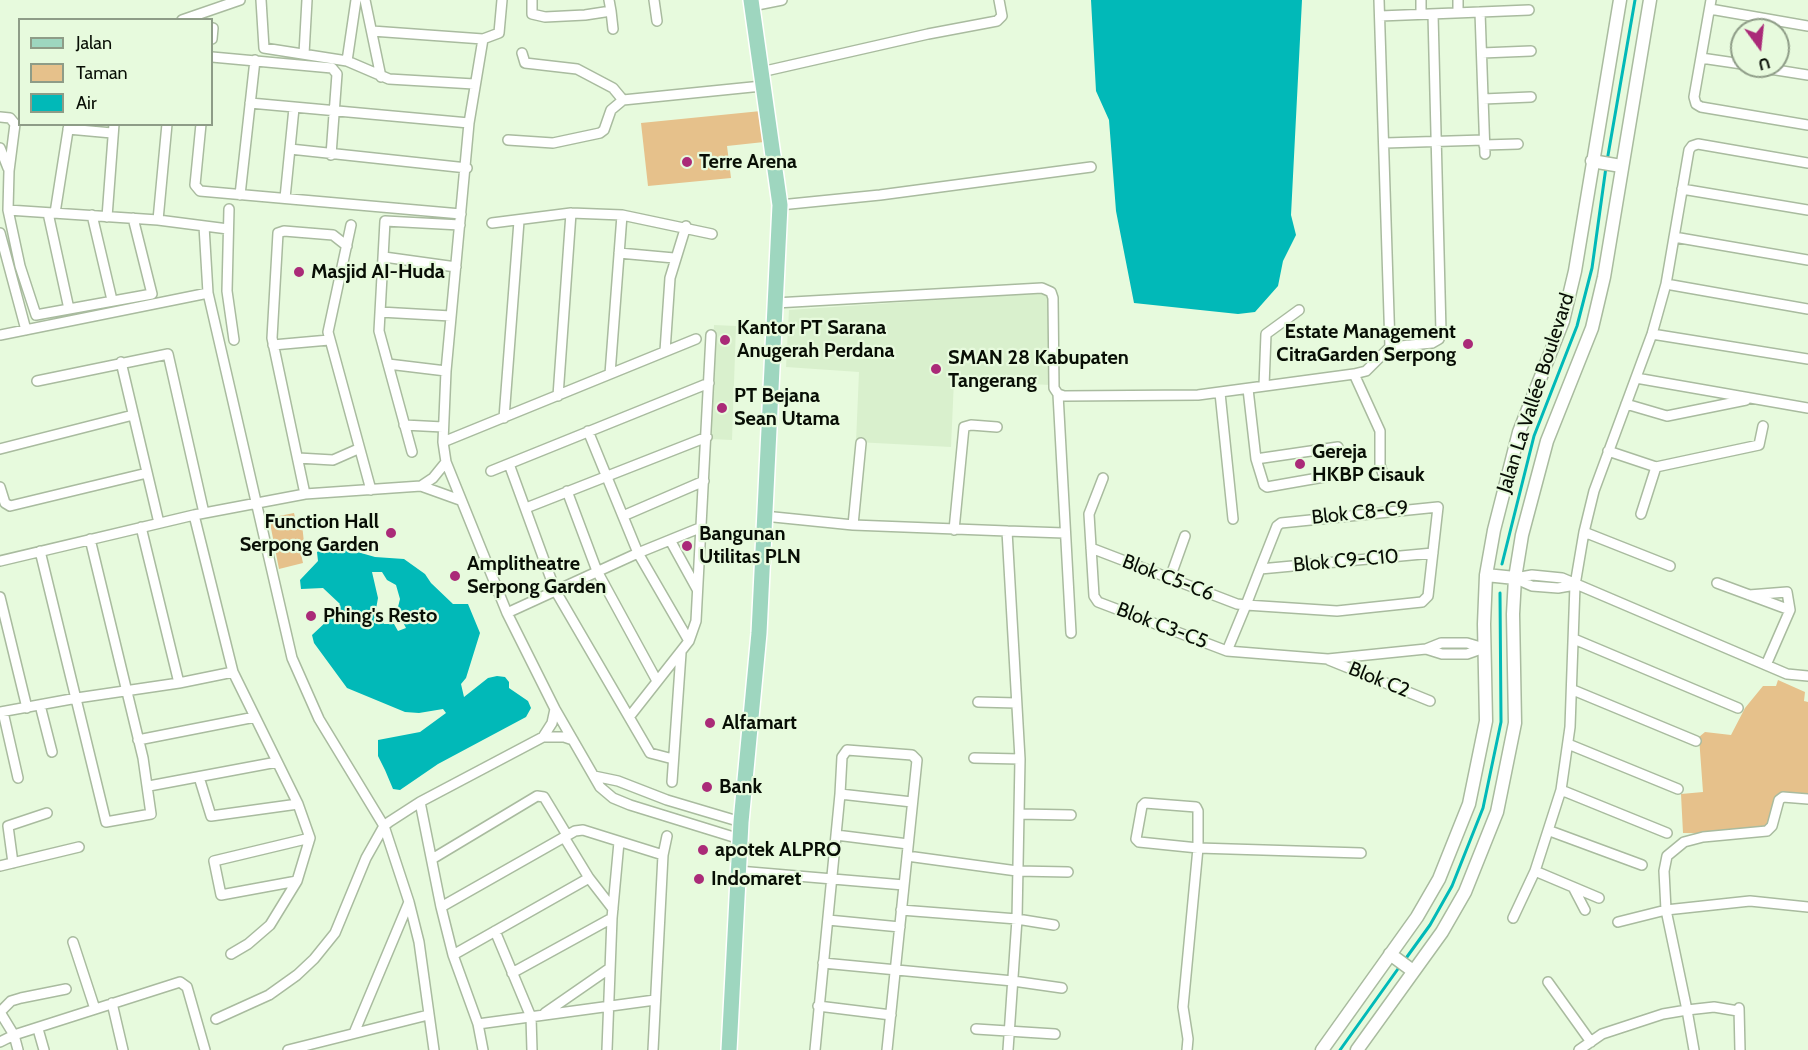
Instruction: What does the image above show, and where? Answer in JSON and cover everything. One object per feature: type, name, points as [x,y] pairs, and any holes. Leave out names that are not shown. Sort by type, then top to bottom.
[{"type":"main road","points":[[729,1050],[741,822],[759,633],[780,204],[751,3]]},
{"type":"street","points":[[188,18],[240,0]]},
{"type":"street","points":[[261,0],[264,48],[347,61],[381,77],[474,84]]},
{"type":"street","points":[[304,54],[307,0]]},
{"type":"street","points":[[347,61],[356,0]]},
{"type":"street","points":[[365,0],[381,77]]},
{"type":"street","points":[[372,31],[483,39],[499,33],[502,0]]},
{"type":"street","points":[[532,0],[532,14],[544,16],[611,11]]},
{"type":"street","points":[[609,0],[613,29]]},
{"type":"street","points":[[654,0],[657,21]]},
{"type":"street","points":[[751,3],[782,0]]},
{"type":"street","points":[[508,140],[553,143],[600,133],[604,130],[611,110],[623,100],[762,79],[928,34],[997,21],[1002,16],[999,0]]},
{"type":"street","points":[[1379,0],[1390,347]]},
{"type":"street","points":[[1421,0],[1421,14]]},
{"type":"street","points":[[1458,0],[1458,13]]},
{"type":"street","points":[[1500,0],[1500,11]]},
{"type":"street","name":"Jalan La Vallée Boulevard","points":[[1322,1050],[1417,917],[1439,879],[1469,804],[1486,721],[1484,648],[1486,575],[1494,530],[1519,432],[1563,321],[1575,271],[1620,0]]},
{"type":"street","name":"Jalan La Vallée Boulevard","points":[[1357,1050],[1442,932],[1465,892],[1497,812],[1515,723],[1515,578],[1522,535],[1547,441],[1592,328],[1604,277],[1650,0]]},
{"type":"street","points":[[1808,26],[1710,4],[1694,97],[1696,104],[1808,125]]},
{"type":"street","points":[[1380,16],[1530,10]]},
{"type":"street","points":[[1480,12],[1485,146]]},
{"type":"street","points":[[1058,394],[1164,396],[1220,393],[1354,374],[1366,371],[1390,347],[1432,343],[1439,339],[1441,332],[1438,141],[1433,14]]},
{"type":"street","points":[[483,39],[474,84],[446,371],[443,427],[446,462],[507,614],[555,708],[600,787],[614,798],[665,817],[740,838]]},
{"type":"street","points":[[1482,53],[1531,51]]},
{"type":"street","points":[[522,54],[525,63],[577,69],[613,87],[623,100]]},
{"type":"street","points":[[213,57],[332,68],[337,74],[331,155]]},
{"type":"street","points":[[1701,58],[1730,62]]},
{"type":"street","points":[[240,195],[255,60]]},
{"type":"street","points":[[1790,72],[1808,75]]},
{"type":"street","points":[[1483,99],[1531,97]]},
{"type":"street","points":[[250,103],[470,123]]},
{"type":"street","points":[[285,198],[294,108]]},
{"type":"street","points":[[0,117],[10,118],[15,124],[4,197],[34,313],[39,315],[152,294],[133,218]]},
{"type":"street","points":[[158,220],[167,126]]},
{"type":"street","points":[[201,126],[195,185],[197,189],[240,195],[461,214]]},
{"type":"street","points":[[69,309],[52,213],[69,127],[113,129],[107,217]]},
{"type":"street","points":[[1385,143],[1438,141],[1485,146],[1518,144]]},
{"type":"street","points":[[1513,918],[1535,871],[1550,831],[1561,790],[1573,690],[1575,585],[1584,532],[1608,451],[1652,333],[1666,284],[1689,150],[1698,144],[1808,163]]},
{"type":"street","points":[[0,148],[9,171]]},
{"type":"street","points":[[290,149],[467,168]]},
{"type":"street","points":[[1592,161],[1621,166]]},
{"type":"street","points":[[780,204],[880,195],[1092,167]]},
{"type":"street","points":[[1682,189],[1808,210]]},
{"type":"street","points":[[229,209],[227,291],[234,340]]},
{"type":"street","points":[[8,210],[158,220],[228,229]]},
{"type":"street","points":[[558,396],[571,213]]},
{"type":"street","points":[[492,223],[571,213],[622,215],[686,226],[712,234]]},
{"type":"street","points":[[92,215],[112,300]]},
{"type":"street","points":[[610,374],[622,215]]},
{"type":"street","points":[[411,452],[380,342],[385,220],[460,225]]},
{"type":"street","points":[[504,417],[519,221]]},
{"type":"street","points":[[351,225],[328,325],[329,340],[371,490]]},
{"type":"street","points":[[204,226],[208,293],[290,648],[298,673],[320,719],[384,826],[409,902],[419,942],[434,1050]]},
{"type":"street","points":[[665,351],[666,308],[674,258],[686,226]]},
{"type":"street","points":[[305,494],[273,345],[278,233],[284,231],[333,235],[347,246]]},
{"type":"street","points":[[0,233],[26,330]]},
{"type":"street","points":[[1674,237],[1808,260]]},
{"type":"street","points":[[619,253],[674,258]]},
{"type":"street","points":[[384,257],[456,267]]},
{"type":"street","points":[[1666,284],[1808,309]]},
{"type":"street","points":[[775,303],[1042,288],[1051,292],[1053,298],[1054,388],[1058,394],[1071,633]]},
{"type":"street","points":[[0,335],[208,293]]},
{"type":"street","points":[[1264,386],[1266,334],[1299,310]]},
{"type":"street","points":[[380,312],[451,316]]},
{"type":"street","points":[[1652,333],[1808,359]]},
{"type":"street","points":[[630,716],[689,641],[696,621],[711,335]]},
{"type":"street","points":[[443,442],[696,339]]},
{"type":"street","points":[[273,345],[329,340]]},
{"type":"street","points":[[37,381],[162,353],[170,357],[199,514],[233,672],[298,804],[310,838],[297,881],[270,925],[248,944],[231,954]]},
{"type":"street","points":[[121,362],[159,523]]},
{"type":"street","points":[[388,364],[446,371]]},
{"type":"street","points":[[1354,374],[1380,431],[1380,465],[1383,474]]},
{"type":"street","points":[[1636,378],[1808,408]]},
{"type":"street","points":[[491,471],[709,383]]},
{"type":"street","points":[[1248,389],[1256,459],[1267,487],[1324,477]]},
{"type":"street","points":[[1220,393],[1233,519]]},
{"type":"street","points":[[1626,404],[1667,416],[1753,399]]},
{"type":"street","points":[[0,449],[133,415]]},
{"type":"street","points":[[954,530],[964,427],[971,424],[997,426]]},
{"type":"street","points":[[404,425],[443,427]]},
{"type":"street","points":[[1608,451],[1656,467],[1759,445],[1763,426]]},
{"type":"street","points":[[588,431],[638,553],[689,641]]},
{"type":"street","points":[[526,508],[707,437]]},
{"type":"street","points":[[853,525],[861,443]]},
{"type":"street","points":[[1256,459],[1338,447]]},
{"type":"street","points":[[298,458],[333,460],[358,449]]},
{"type":"street","points":[[421,486],[433,478],[446,462]]},
{"type":"street","points":[[508,464],[555,590],[650,753],[673,759]]},
{"type":"street","points":[[1641,514],[1656,467]]},
{"type":"street","points":[[0,487],[4,504],[10,506],[147,473]]},
{"type":"street","points":[[1091,548],[1089,514],[1102,478]]},
{"type":"street","points":[[623,516],[704,481]]},
{"type":"street","points":[[0,561],[199,514],[305,494],[421,486],[460,500]]},
{"type":"street","points":[[567,491],[597,571],[657,681]]},
{"type":"street","name":"Blok C8-C9","points":[[1260,569],[1277,526],[1285,521],[1435,505],[1439,510],[1433,553]]},
{"type":"street","points":[[764,516],[853,525],[1064,533]]},
{"type":"street","points":[[141,527],[179,683]]},
{"type":"street","points":[[507,614],[597,571],[702,527]]},
{"type":"street","points":[[1007,531],[1020,759],[1017,919],[1008,1050]]},
{"type":"street","points":[[1584,532],[1670,566]]},
{"type":"street","points":[[1170,578],[1185,536]]},
{"type":"street","points":[[40,551],[106,822],[152,814],[149,786],[90,539]]},
{"type":"street","points":[[670,540],[697,589]]},
{"type":"street","name":"Blok C5-C6","points":[[1091,548],[1237,604],[1337,611],[1422,602],[1428,596],[1433,553]]},
{"type":"street","name":"Blok C3-C5","points":[[1091,548],[1094,596],[1098,602],[1227,651],[1328,659]]},
{"type":"street","name":"Blok C9-C10","points":[[1260,569],[1433,553]]},
{"type":"street","points":[[1227,651],[1260,569]]},
{"type":"street","points":[[1486,575],[1515,578],[1532,586],[1558,588],[1575,585],[1787,674],[1808,676]]},
{"type":"street","points":[[1717,583],[1790,610]]},
{"type":"street","points":[[1749,595],[1787,592],[1790,610],[1766,665]]},
{"type":"street","points":[[0,597],[27,708]]},
{"type":"street","points":[[1574,639],[1738,708]]},
{"type":"street","points":[[1328,659],[1426,649],[1442,654],[1467,654],[1484,648]]},
{"type":"street","points":[[672,782],[681,652]]},
{"type":"street","name":"Blok C2","points":[[1328,659],[1430,701]]},
{"type":"street","points":[[18,778],[1,712],[233,672]]},
{"type":"street","points":[[1573,690],[1695,741]]},
{"type":"street","points":[[978,702],[1016,703]]},
{"type":"street","points":[[40,705],[52,752]]},
{"type":"street","points":[[543,737],[552,723],[555,708]]},
{"type":"street","points":[[138,740],[255,717]]},
{"type":"street","points":[[216,1019],[284,986],[314,959],[335,933],[357,878],[384,826],[420,802],[543,737],[564,736],[574,741]]},
{"type":"street","points":[[1568,744],[1678,789]]},
{"type":"street","points":[[822,1050],[815,1050],[818,1006],[842,758],[847,750],[912,755],[917,759],[900,927],[893,970],[887,1050]]},
{"type":"street","points":[[974,758],[1020,759]]},
{"type":"street","points":[[149,786],[277,762]]},
{"type":"street","points":[[199,777],[211,816],[298,804]]},
{"type":"street","points":[[594,777],[618,781],[667,800],[741,822]]},
{"type":"street","points":[[1561,790],[1667,833]]},
{"type":"street","points":[[840,794],[912,802]]},
{"type":"street","points":[[432,859],[537,796],[544,797],[589,878],[613,913]]},
{"type":"street","points":[[1694,1050],[1666,910],[1665,864],[1672,850],[1684,842],[1719,833],[1767,831],[1772,826],[1779,800],[1783,797],[1808,799]]},
{"type":"street","points":[[665,817],[667,800]]},
{"type":"street","points":[[420,802],[453,955],[478,1024],[483,1050]]},
{"type":"street","points":[[1187,1050],[1188,1039],[1183,1007],[1197,848],[1198,811],[1196,807],[1145,803],[1142,806],[1137,841],[1197,848],[1361,853]]},
{"type":"street","points":[[13,863],[8,826],[47,813]]},
{"type":"street","points":[[1020,814],[1071,815]]},
{"type":"street","points":[[441,907],[566,836],[583,831],[663,855]]},
{"type":"street","points":[[1550,831],[1642,865]]},
{"type":"street","points":[[836,835],[908,844]]},
{"type":"street","points":[[654,1050],[663,855],[667,836]]},
{"type":"street","points":[[297,881],[220,896],[214,861],[310,838]]},
{"type":"street","points":[[607,1050],[613,913],[619,842]]},
{"type":"street","points":[[0,867],[79,847]]},
{"type":"street","points":[[907,856],[1017,871],[1068,872]]},
{"type":"street","points":[[1535,871],[1599,897]]},
{"type":"street","points":[[738,872],[904,885]]},
{"type":"street","points":[[453,955],[589,878]]},
{"type":"street","points":[[1573,887],[1585,910]]},
{"type":"street","points":[[1618,922],[1666,910],[1750,901],[1808,907]]},
{"type":"street","points":[[354,1033],[409,902]]},
{"type":"street","points":[[901,910],[1017,919],[1054,925]]},
{"type":"street","points":[[512,973],[613,913]]},
{"type":"street","points":[[828,920],[900,927]]},
{"type":"street","points":[[495,931],[531,1017],[532,1050]]},
{"type":"street","points":[[73,942],[95,1009]]},
{"type":"street","points":[[1390,954],[1413,971]]},
{"type":"street","points":[[823,963],[1013,981],[1062,988]]},
{"type":"street","points":[[545,1014],[610,968]]},
{"type":"street","points":[[0,1042],[14,1035],[183,982],[187,987],[205,1050]]},
{"type":"street","points":[[1548,982],[1591,1042]]},
{"type":"street","points":[[18,1050],[14,1035],[0,1012],[11,1001],[66,989]]},
{"type":"street","points":[[478,1024],[655,1000]]},
{"type":"street","points":[[112,1003],[123,1050]]},
{"type":"street","points":[[818,1006],[891,1015]]},
{"type":"street","points":[[1579,1050],[1602,1034],[1624,1025],[1687,1010],[1714,1007],[1739,1009],[1740,1050]]},
{"type":"street","points":[[288,1050],[428,1015]]},
{"type":"street","points":[[38,1029],[44,1050]]},
{"type":"street","points":[[976,1029],[1055,1034]]},
{"type":"shaded area","name":"SMAN 28 Kabupaten Tangerang","points":[[1041,293],[1052,299],[1050,385],[954,380],[951,447],[856,442],[859,372],[786,367],[789,310]]},
{"type":"shaded area","points":[[714,325],[736,326],[732,440],[710,439]]},
{"type":"green space","name":"Terre Arena","points":[[761,111],[764,142],[727,146],[731,178],[648,186],[641,123]]},
{"type":"green space","points":[[294,513],[297,525],[302,524],[305,552],[301,554],[303,563],[279,569],[269,518]]},
{"type":"green space","points":[[1778,680],[1805,692],[1804,701],[1808,702],[1808,798],[1779,796],[1767,834],[1683,833],[1681,794],[1703,792],[1699,737],[1705,732],[1731,735],[1745,708],[1763,686],[1776,686]]},
{"type":"water","points":[[1091,0],[1302,0],[1291,215],[1296,235],[1283,261],[1278,286],[1255,312],[1238,314],[1134,303],[1116,211],[1109,120],[1096,91]]},
{"type":"water","points":[[346,543],[354,551],[375,557],[404,559],[425,574],[453,604],[468,604],[480,633],[466,678],[461,684],[464,697],[488,678],[505,677],[509,682],[509,688],[528,701],[531,708],[526,717],[438,764],[400,790],[393,789],[378,756],[378,740],[420,732],[446,713],[443,709],[419,713],[405,712],[347,688],[314,643],[312,635],[340,604],[323,588],[301,589],[300,580],[318,561],[317,552],[332,544]],"holes":[[[372,572],[382,572],[387,580],[396,585],[400,599],[397,611],[406,628],[398,631],[394,624],[384,624],[376,609],[378,598]]]},
{"type":"waterway","points":[[1607,161],[1635,0]]},
{"type":"waterway","points":[[1502,564],[1534,436],[1577,326],[1592,268],[1606,167]]},
{"type":"waterway","points":[[1404,961],[1430,925],[1452,886],[1483,808],[1501,722],[1500,593]]},
{"type":"waterway","points":[[1340,1050],[1400,966]]},
{"type":"place","name":"Terre Arena","points":[[687,162]]},
{"type":"place","name":"Masjid AI-Huda","points":[[299,272]]},
{"type":"place","name":"Kantor PT Sarana Anugerah Perdana","points":[[725,340]]},
{"type":"place","name":"Estate Management CitraGarden Serpong","points":[[1468,344]]},
{"type":"place","name":"SMAN 28 Kabupaten Tangerang","points":[[936,369]]},
{"type":"place","name":"PT Bejana Sean Utama","points":[[722,408]]},
{"type":"place","name":"Gereja HKBP Cisauk","points":[[1300,464]]},
{"type":"place","name":"Function Hall Serpong Garden","points":[[391,533]]},
{"type":"place","name":"Bangunan Utilitas PLN","points":[[687,546]]},
{"type":"place","name":"Amplitheatre Serpong Garden","points":[[455,576]]},
{"type":"place","name":"Phing's Resto","points":[[311,616]]},
{"type":"place","name":"Alfamart","points":[[710,723]]},
{"type":"place","name":"Bank","points":[[707,787]]},
{"type":"place","name":"apotek ALPRO","points":[[703,850]]},
{"type":"place","name":"Indomaret","points":[[699,879]]}]
